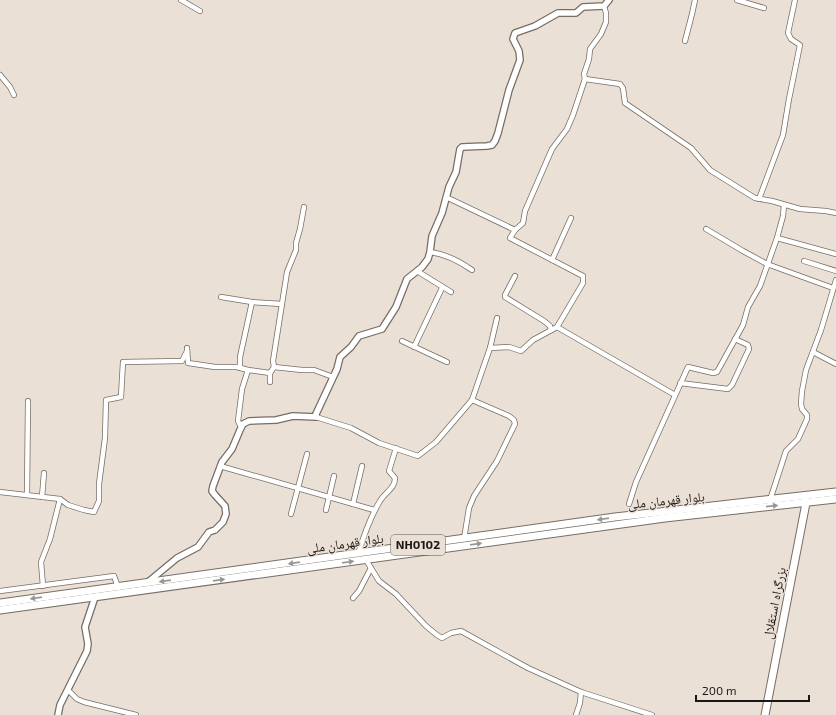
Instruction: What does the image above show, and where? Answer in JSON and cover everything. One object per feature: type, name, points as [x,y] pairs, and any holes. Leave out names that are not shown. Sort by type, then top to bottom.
[{"type":"highway","name":"بلوار قهرمان ملی","points":[[0,610],[805,500],[836,492]]},
{"type":"highway","name":"بلوار قهرمان ملی","points":[[0,603],[615,517],[770,500],[836,499]]},
{"type":"highway","name":"بزرگراه استقلال","points":[[765,715],[805,500]]},
{"type":"street","points":[[181,0],[200,11]]},
{"type":"street","points":[[316,417],[333,378],[340,357],[351,347],[359,336],[382,330],[396,307],[407,279],[422,267],[430,252],[432,236],[442,213],[449,187],[456,172],[460,149],[492,145],[497,137],[520,60],[519,51],[513,39],[515,33],[535,26],[558,13],[576,13],[583,7],[604,6],[609,0]]},
{"type":"street","points":[[685,41],[694,0]]},
{"type":"street","points":[[737,0],[764,8]]},
{"type":"street","points":[[759,199],[783,135],[800,45],[791,39],[788,33],[795,0]]},
{"type":"street","points":[[490,348],[509,347],[521,351],[533,340],[557,327],[583,283],[583,276],[510,238],[515,230],[523,223],[526,211],[552,149],[567,129],[585,79],[584,74],[590,49],[606,22],[604,6]]},
{"type":"street","points":[[0,75],[10,87],[14,95]]},
{"type":"street","points":[[585,79],[620,84],[623,88],[625,103],[691,148],[710,170],[750,196],[800,209],[826,210],[836,213]]},
{"type":"street","points":[[446,197],[515,230]]},
{"type":"street","points":[[629,504],[636,482],[688,367],[709,372],[717,372],[743,325],[748,307],[760,286],[777,238],[783,216],[784,205]]},
{"type":"street","points":[[270,382],[270,373],[274,367],[273,361],[286,272],[294,257],[304,207]]},
{"type":"street","points":[[552,260],[571,218]]},
{"type":"street","points":[[706,229],[767,264],[833,288]]},
{"type":"street","points":[[777,238],[836,254]]},
{"type":"street","points":[[430,252],[441,253],[460,262],[472,270]]},
{"type":"street","points":[[804,261],[836,271]]},
{"type":"street","points":[[418,271],[442,288],[451,292]]},
{"type":"street","points":[[515,276],[505,297],[544,321],[550,326],[551,330]]},
{"type":"street","points":[[770,500],[786,451],[798,439],[807,419],[801,404],[806,370],[821,330],[836,280]]},
{"type":"street","points":[[414,347],[442,288]]},
{"type":"street","points":[[221,297],[252,302],[282,304]]},
{"type":"street","points":[[240,368],[240,357],[252,302]]},
{"type":"street","points":[[142,591],[147,583],[177,558],[198,547],[209,532],[214,530],[223,522],[226,514],[225,506],[212,491],[220,466],[232,449],[243,424],[249,421],[276,420],[293,416],[316,417],[351,428],[379,442],[418,456],[439,438],[472,400],[490,348],[497,318]]},
{"type":"street","points":[[557,327],[675,395]]},
{"type":"street","points":[[680,384],[728,389],[749,350],[748,345],[735,339]]},
{"type":"street","points":[[402,341],[447,362]]},
{"type":"street","points":[[0,492],[60,499],[68,505],[94,512],[99,501],[99,484],[105,438],[106,400],[121,397],[123,362],[182,361],[187,350],[188,363],[215,367],[240,368],[270,373]]},
{"type":"street","points":[[813,352],[836,364]]},
{"type":"street","points":[[274,367],[314,370],[333,378]]},
{"type":"street","points":[[241,427],[238,421],[242,389],[248,370]]},
{"type":"street","points":[[464,539],[474,496],[497,461],[515,424],[514,420],[509,416],[472,400]]},
{"type":"street","points":[[27,495],[28,401]]},
{"type":"street","points":[[358,554],[374,510],[382,498],[393,487],[395,478],[389,471],[396,448]]},
{"type":"street","points":[[291,514],[307,454]]},
{"type":"street","points":[[220,466],[374,510]]},
{"type":"street","points":[[353,504],[362,466]]},
{"type":"street","points":[[42,497],[44,473]]},
{"type":"street","points":[[326,510],[334,476]]},
{"type":"street","points":[[43,586],[41,562],[50,539],[60,499]]},
{"type":"street","points":[[366,560],[379,581],[396,594],[426,626],[442,638],[461,630],[528,668],[580,692],[652,715]]},
{"type":"street","points":[[353,598],[359,591],[371,568]]},
{"type":"street","points":[[0,591],[114,576],[118,587]]},
{"type":"street","points":[[58,715],[60,706],[87,652],[88,644],[85,627],[95,597]]},
{"type":"street","points":[[68,690],[76,699],[84,702],[136,715]]},
{"type":"street","points":[[576,715],[580,703],[580,692]]}]
